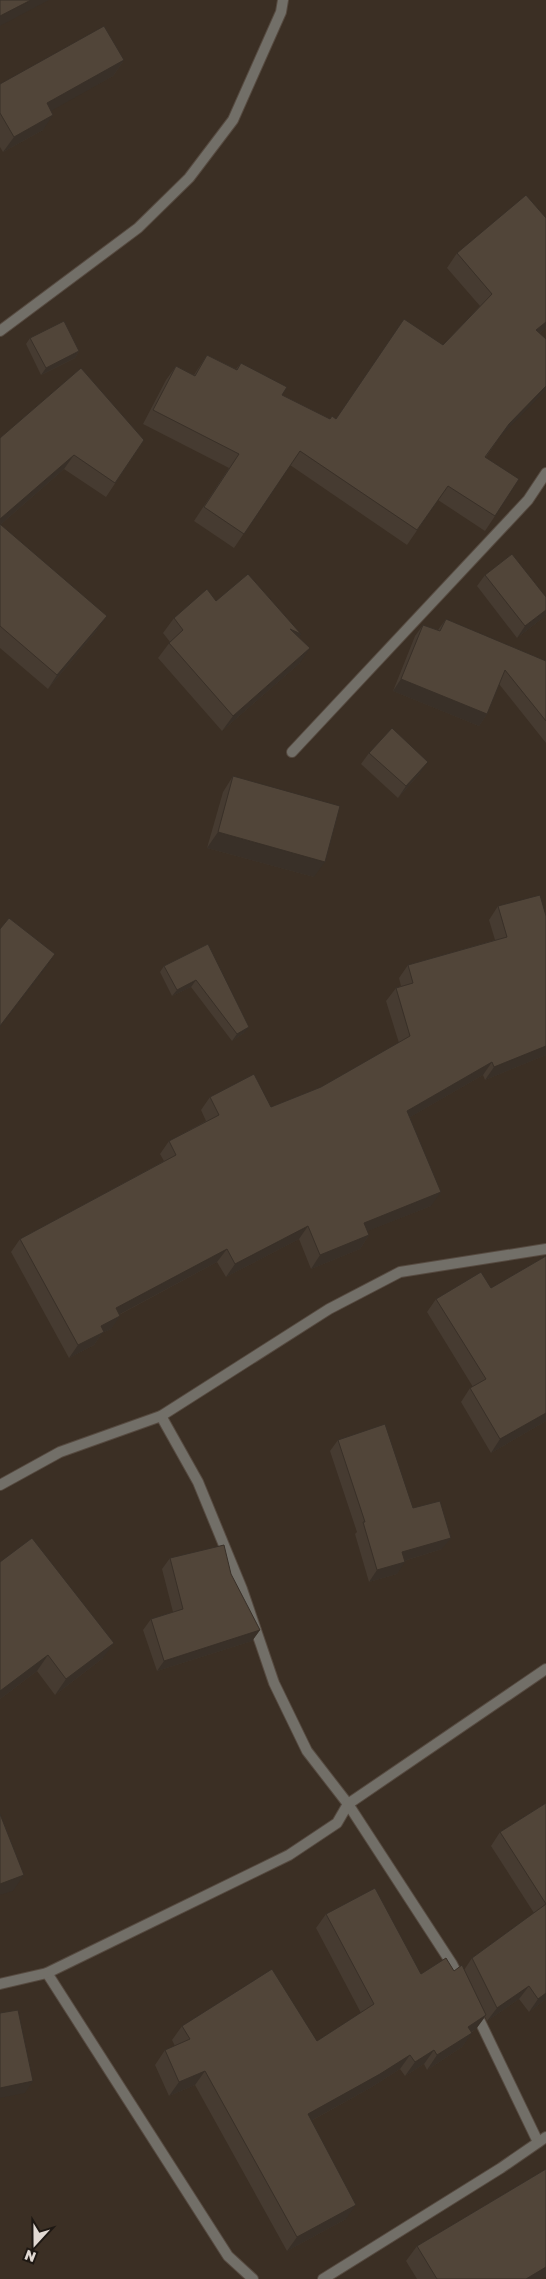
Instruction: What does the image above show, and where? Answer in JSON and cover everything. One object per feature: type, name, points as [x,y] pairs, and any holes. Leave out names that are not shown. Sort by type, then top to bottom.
[{"type":"street","points":[[0,331],[138,228],[189,178],[233,120],[281,12],[283,0]]},
{"type":"street","points":[[292,752],[528,500],[546,473]]},
{"type":"street","points":[[0,1485],[60,1452],[161,1416],[329,1309],[400,1272],[546,1249]]},
{"type":"street","points":[[161,1416],[198,1482],[242,1589],[274,1683],[303,1742],[348,1804],[452,1964],[542,2140],[501,2168],[323,2279]]},
{"type":"street","points":[[0,1984],[47,1973],[289,1855],[337,1823],[348,1804],[546,1669]]},
{"type":"street","points":[[47,1973],[228,2256],[253,2279]]},
{"type":"building","points":[[0,0],[31,0],[0,16]]},
{"type":"building","points":[[104,26],[124,60],[47,103],[53,115],[14,137],[0,113],[0,84]]},
{"type":"building","points":[[526,195],[546,218],[546,322],[536,330],[546,339],[546,386],[509,424],[485,457],[519,479],[495,516],[448,486],[417,530],[300,451],[244,534],[204,507],[239,454],[153,410],[176,366],[195,376],[207,355],[237,370],[241,363],[287,387],[282,395],[330,419],[332,416],[336,419],[404,319],[443,345],[492,294],[457,253]]},
{"type":"building","points":[[64,321],[79,351],[46,368],[30,338]]},
{"type":"building","points":[[81,368],[144,440],[115,483],[74,455],[0,519],[0,438]]},
{"type":"building","points":[[0,524],[107,616],[57,675],[0,626]]},
{"type":"building","points":[[512,554],[546,597],[546,610],[525,626],[485,575]]},
{"type":"building","points":[[248,574],[301,634],[290,629],[310,648],[233,716],[169,643],[183,630],[174,618],[207,589],[216,601]]},
{"type":"building","points":[[446,619],[546,661],[546,721],[505,670],[487,714],[401,679],[423,625],[440,631]]},
{"type":"building","points":[[392,728],[428,762],[406,786],[369,753]]},
{"type":"building","points":[[233,776],[340,806],[325,862],[218,832]]},
{"type":"building","points":[[540,895],[546,916],[546,1046],[494,1067],[492,1062],[407,1111],[441,1192],[364,1223],[369,1235],[320,1255],[308,1226],[235,1264],[227,1249],[116,1308],[120,1316],[101,1326],[104,1332],[78,1345],[20,1239],[176,1155],[169,1141],[219,1115],[210,1097],[254,1074],[271,1107],[321,1087],[410,1036],[396,988],[413,983],[408,965],[507,937],[498,906]]},
{"type":"building","points":[[9,918],[55,954],[0,1026],[0,929]]},
{"type":"building","points":[[208,944],[249,1027],[237,1034],[196,980],[177,990],[164,966]]},
{"type":"building","points":[[546,1256],[546,1413],[500,1439],[470,1388],[486,1379],[436,1299],[481,1272],[491,1288]]},
{"type":"building","points":[[385,1424],[413,1508],[440,1501],[451,1538],[402,1552],[405,1562],[377,1570],[363,1522],[365,1522],[338,1440]]},
{"type":"building","points":[[32,1538],[114,1643],[66,1679],[48,1655],[0,1691],[0,1562]]},
{"type":"building","points":[[224,1545],[231,1574],[260,1630],[164,1661],[151,1619],[183,1609],[170,1558]]},
{"type":"building","points":[[546,1803],[546,1904],[500,1832]]},
{"type":"building","points":[[0,1814],[24,1875],[0,1884]]},
{"type":"building","points":[[375,1888],[421,1974],[446,1958],[454,1971],[462,1965],[486,2015],[468,2027],[472,2033],[437,2055],[434,2050],[415,2062],[410,2055],[308,2114],[356,2205],[297,2237],[205,2071],[179,2082],[165,2050],[190,2039],[182,2026],[272,1969],[317,2041],[374,2004],[326,1914]]},
{"type":"building","points":[[546,1904],[546,1993],[538,1999],[529,1986],[497,2008],[472,1958]]},
{"type":"building","points":[[18,2010],[33,2081],[0,2088],[0,2013]]},
{"type":"building","points":[[546,2169],[546,2267],[526,2279],[437,2279],[417,2246]]}]
